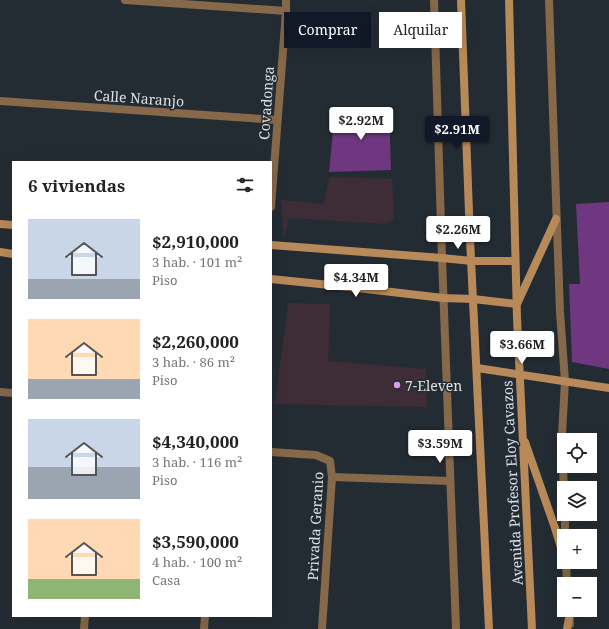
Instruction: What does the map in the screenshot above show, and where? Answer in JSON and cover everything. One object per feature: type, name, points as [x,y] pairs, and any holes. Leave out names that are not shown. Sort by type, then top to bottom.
[{"type":"main road","points":[[461,0],[476,368],[489,629]]},
{"type":"main road","name":"Avenida Profesor Eloy Cavazos","points":[[509,0],[519,374],[532,629]]},
{"type":"main road","points":[[272,279],[444,298],[473,299],[517,304],[556,218]]},
{"type":"main road","points":[[0,224],[12,225]]},
{"type":"main road","points":[[272,245],[472,261],[515,261]]},
{"type":"main road","points":[[0,252],[12,254]]},
{"type":"main road","points":[[476,368],[609,388]]},
{"type":"main road","points":[[522,434],[557,534]]},
{"type":"main road","points":[[568,629],[569,617]]},
{"type":"street","points":[[125,0],[180,2],[286,11]]},
{"type":"street","name":"Covadonga","points":[[272,193],[286,0]]},
{"type":"street","points":[[434,0],[456,629]]},
{"type":"street","points":[[549,0],[556,218],[565,381],[562,436],[564,481]]},
{"type":"street","name":"Calle Naranjo","points":[[0,101],[277,120]]},
{"type":"street","points":[[0,392],[12,393]]},
{"type":"street","name":"Privada Geranio","points":[[272,452],[316,455],[330,461],[332,477],[322,629]]},
{"type":"street","points":[[332,477],[450,481]]},
{"type":"street","points":[[84,629],[85,617]]},
{"type":"street","points":[[204,629],[206,617]]},
{"type":"shaded area","points":[[329,177],[392,179],[394,219],[386,224],[289,218],[284,240],[281,200],[324,204]]},
{"type":"shaded area","points":[[288,303],[330,304],[328,361],[426,369],[427,407],[275,404]]},
{"type":"building","points":[[389,109],[391,170],[329,172],[335,110]]},
{"type":"building","points":[[609,202],[609,369],[572,362],[569,284],[580,284],[576,204]]},
{"type":"place","name":"7-Eleven","points":[[397,385]]}]
